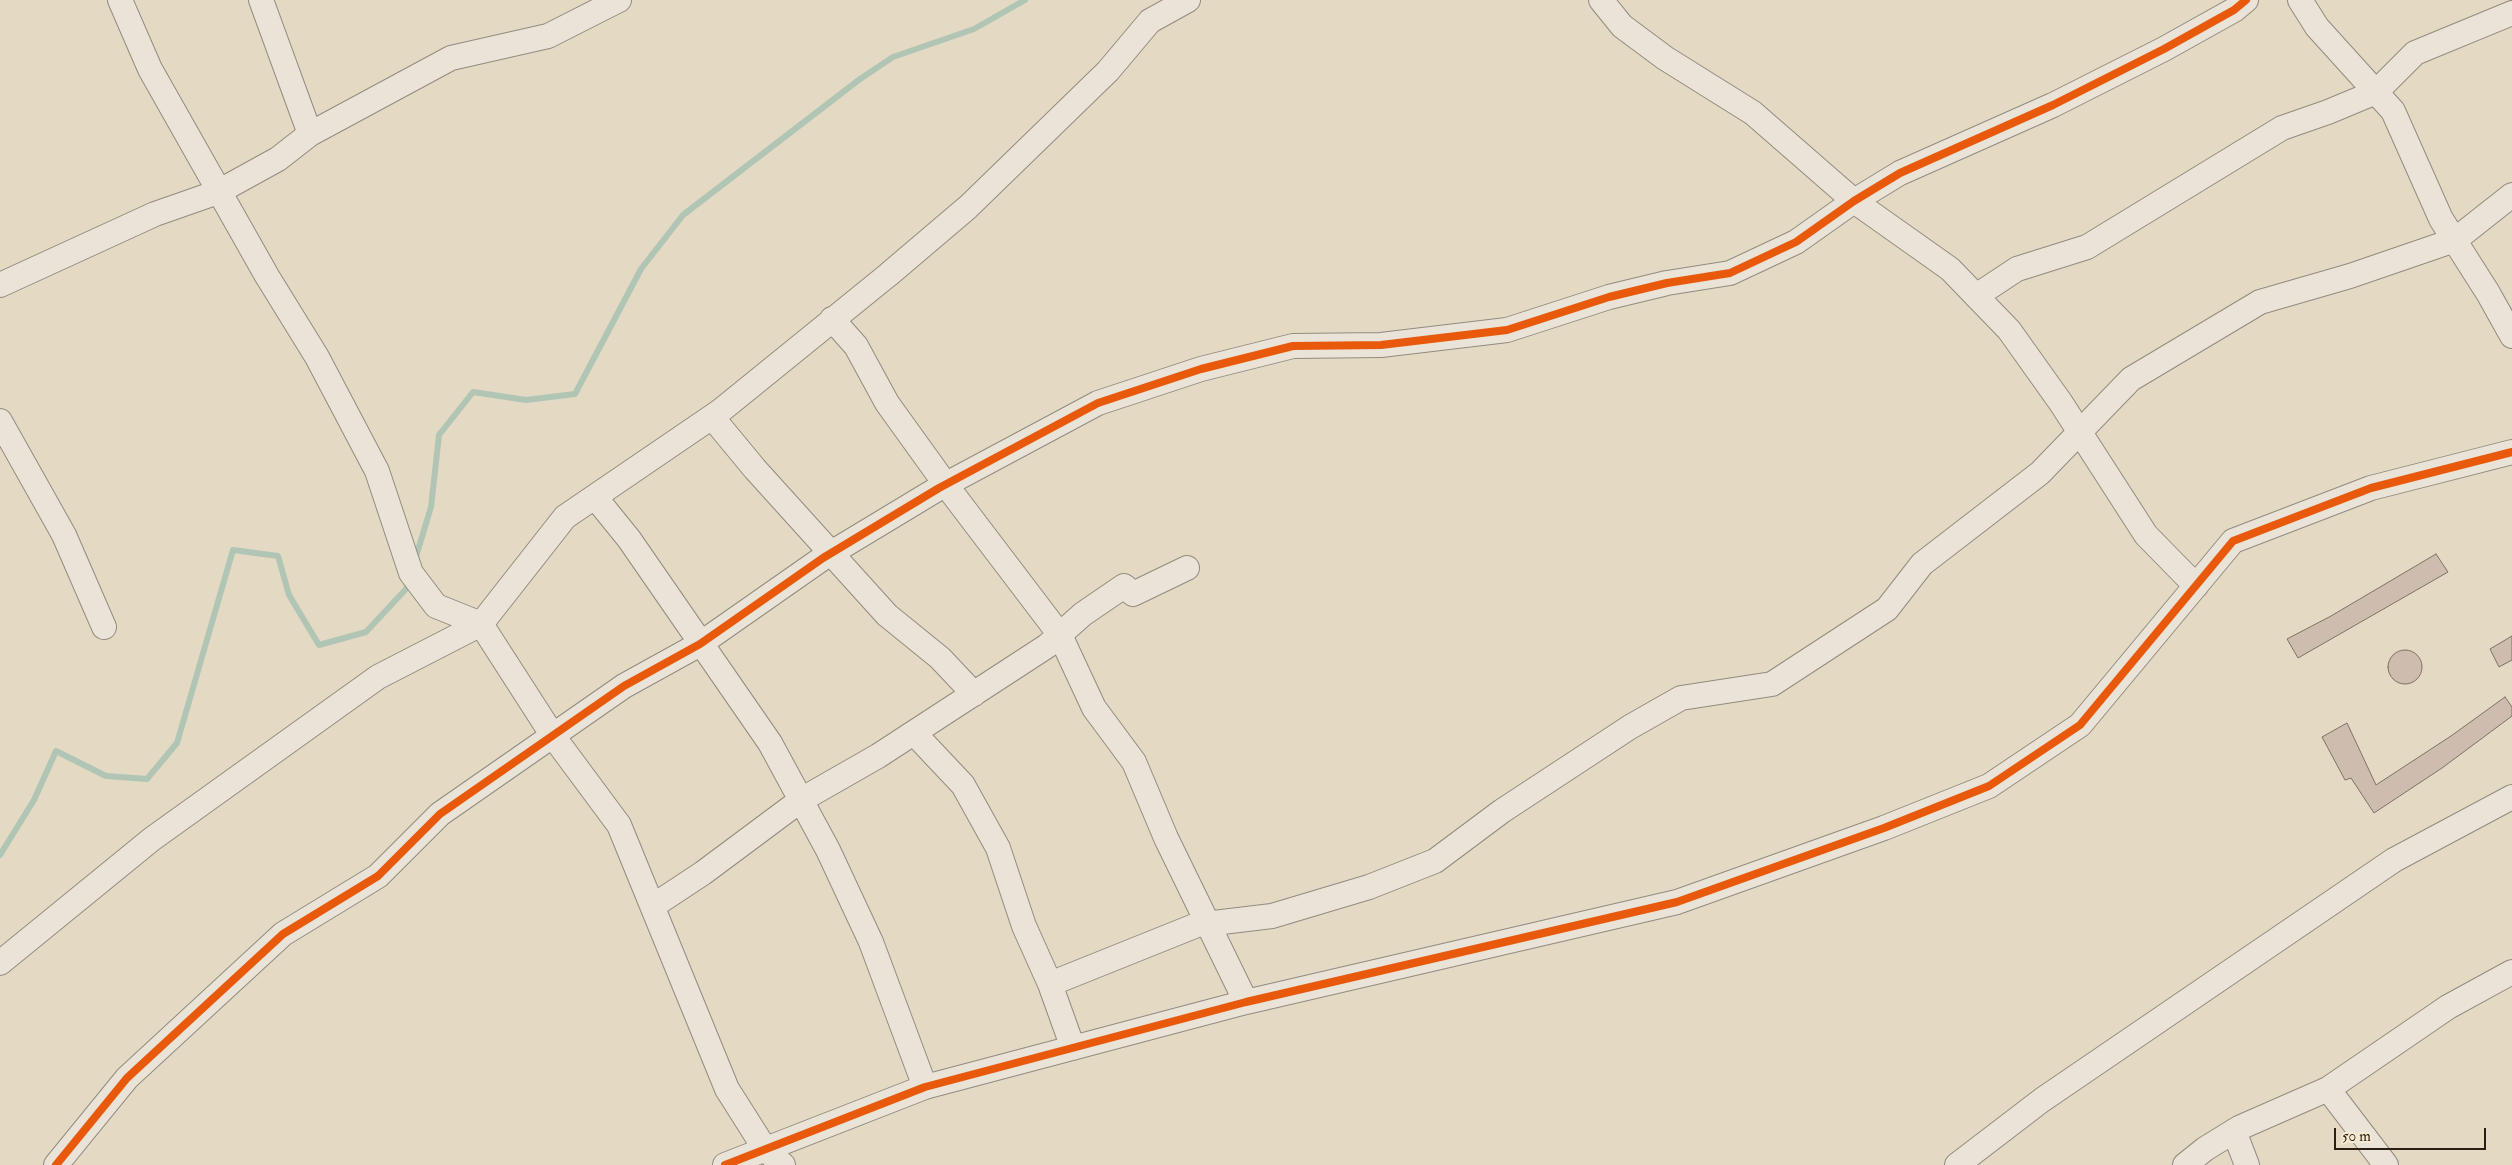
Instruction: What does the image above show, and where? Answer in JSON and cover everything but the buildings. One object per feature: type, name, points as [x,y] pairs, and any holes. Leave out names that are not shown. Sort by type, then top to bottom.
[{"type":"street","points":[[120,0],[150,70],[218,192],[317,357],[377,471],[411,573],[436,606],[481,624],[553,736],[619,826],[727,1089],[765,1149],[782,1165]]},
{"type":"street","points":[[261,0],[310,134]]},
{"type":"street","points":[[0,284],[155,214],[218,192],[278,159],[310,134],[451,58],[548,36],[619,0]]},
{"type":"street","points":[[0,963],[152,839],[378,677],[481,624],[565,517],[712,417],[772,371],[832,319],[888,275],[968,207],[1108,71],[1150,22],[1188,0]]},
{"type":"street","points":[[1601,0],[1622,26],[1665,58],[1753,113],[1854,201],[1950,269],[2009,330],[2146,535],[2196,586]]},
{"type":"street","points":[[56,1165],[128,1078],[283,934],[378,876],[440,814],[624,686],[700,644],[832,553],[946,485],[1098,403],[1201,370],[1293,346],[1382,346],[1507,330],[1609,297],[1667,283],[1730,273],[1796,242],[1854,201],[1900,173],[2053,105],[2164,49],[2234,10],[2246,0]]},
{"type":"street","points":[[2300,0],[2317,27],[2393,112],[2441,219],[2488,293],[2512,336]]},
{"type":"street","points":[[1976,296],[2017,269],[2087,247],[2282,128],[2376,92],[2415,53],[2512,13]]},
{"type":"street","points":[[1050,984],[1197,925],[1272,916],[1369,887],[1435,861],[1518,801],[1630,727],[1681,698],[1772,684],[1887,609],[1922,564],[2040,474],[2131,379],[2260,302],[2350,276],[2455,240],[2512,195]]},
{"type":"street","points":[[832,319],[856,346],[888,403],[946,485],[1060,635],[1094,708],[1134,762],[1166,838],[1246,1002]]},
{"type":"street","points":[[712,417],[755,470],[886,615],[940,658],[974,694]]},
{"type":"street","points":[[0,421],[64,536],[104,627]]},
{"type":"street","points":[[725,1165],[925,1087],[1246,1002],[1678,902],[1884,828],[1989,786],[2080,725],[2233,541],[2371,488],[2512,452]]},
{"type":"street","points":[[595,497],[629,540],[770,744],[828,850],[871,942],[925,1087]]},
{"type":"street","points":[[653,906],[704,874],[801,800],[914,733],[974,694],[1060,635],[1083,614],[1124,586],[1133,594],[1187,568]]},
{"type":"street","points":[[914,733],[963,785],[998,848],[1024,926],[1050,984],[1072,1048]]},
{"type":"street","points":[[1956,1165],[2042,1100],[2394,860],[2512,797]]},
{"type":"street","points":[[2186,1165],[2205,1149],[2234,1131],[2328,1089],[2448,1007],[2512,972]]},
{"type":"street","points":[[2328,1089],[2386,1165]]},
{"type":"street","points":[[2234,1131],[2247,1165]]},
{"type":"waterway","points":[[415,560],[431,507],[439,435],[473,392],[526,400],[575,394],[641,269],[683,215],[860,79],[893,57],[974,29],[1025,0]]},
{"type":"waterway","points":[[0,855],[34,800],[56,751],[106,776],[147,779],[177,743],[233,550],[278,556],[289,595],[319,645],[366,632],[406,589],[409,579]]},
{"type":"cycle path","points":[[56,1165],[127,1078],[283,934],[378,876],[440,814],[624,686],[700,644],[823,558],[939,488],[1098,403],[1201,369],[1293,346],[1381,345],[1507,330],[1609,297],[1667,283],[1730,273],[1796,242],[1854,201],[1900,173],[2053,105],[2164,49],[2234,10],[2246,0]]},
{"type":"cycle path","points":[[725,1165],[925,1087],[1246,1002],[1677,902],[1884,828],[1989,786],[2080,725],[2233,541],[2371,488],[2512,452]]}]
